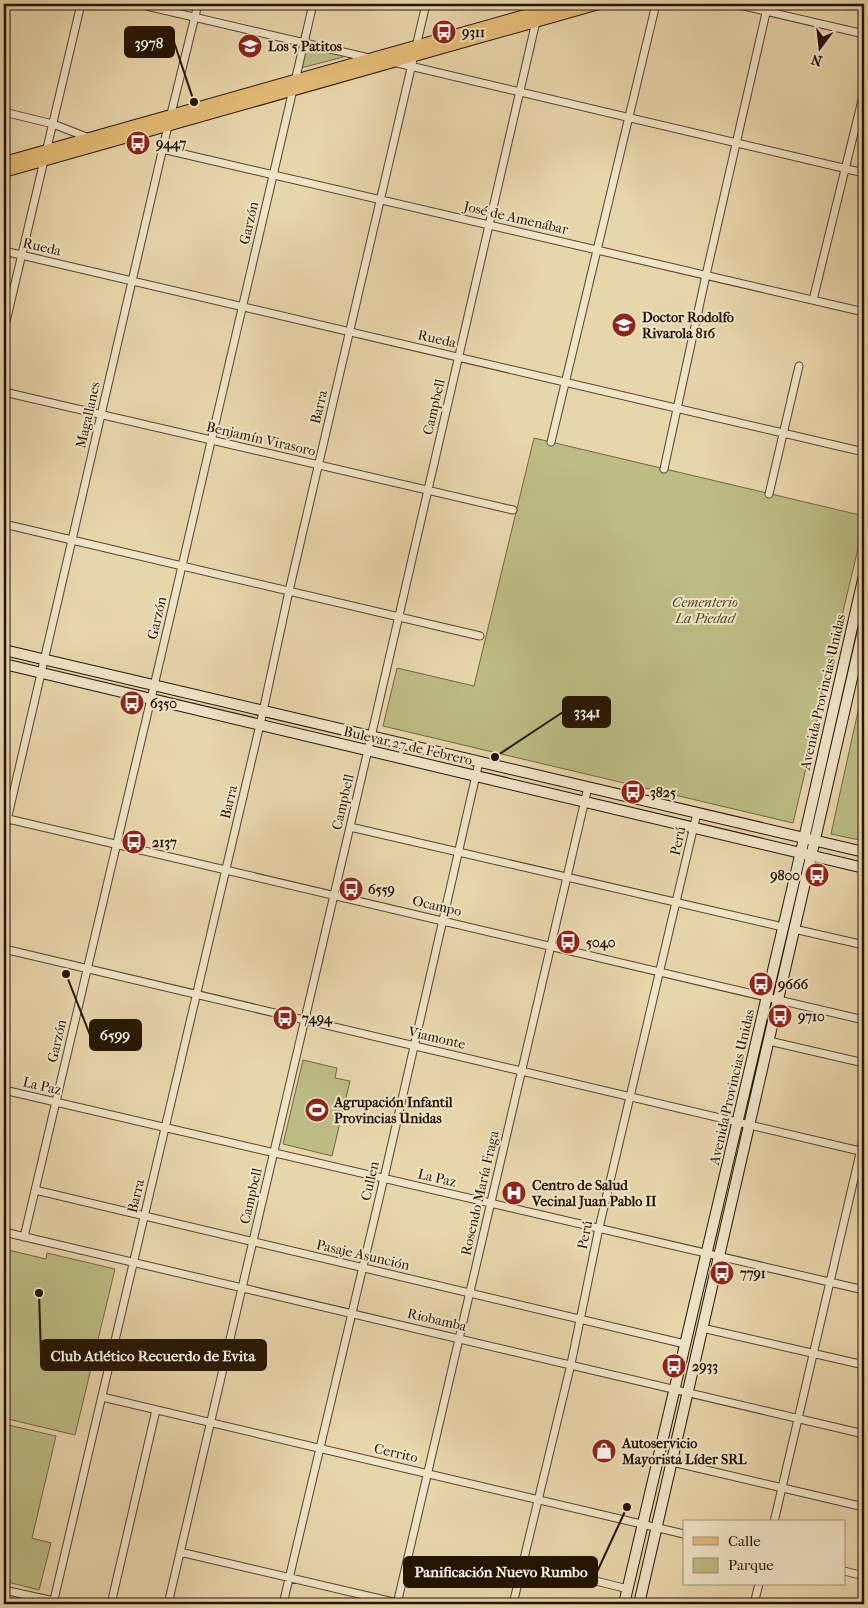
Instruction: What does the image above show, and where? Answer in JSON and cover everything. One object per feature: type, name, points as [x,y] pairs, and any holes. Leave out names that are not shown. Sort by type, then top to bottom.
[{"type":"main road","points":[[4,172],[168,126],[293,86],[370,58],[564,4]]},
{"type":"main road","points":[[4,162],[170,115],[393,62],[538,12],[599,4]]},
{"type":"main road","name":"Avenida Provincias Unidas","points":[[639,1604],[794,929],[806,854],[804,838],[864,575]]},
{"type":"main road","name":"Avenida Provincias Unidas","points":[[624,1604],[783,926],[806,854],[815,841],[864,626]]},
{"type":"main road","name":"Bulevar 27 de Febrero","points":[[4,650],[864,852]]},
{"type":"main road","name":"Bulevar 27 de Febrero","points":[[4,664],[864,868]]},
{"type":"street","points":[[4,330],[81,4]]},
{"type":"street","points":[[138,4],[370,58]]},
{"type":"street","name":"Magallanes","points":[[4,833],[5,818],[41,673],[170,115],[198,4]]},
{"type":"street","name":"Garzón","points":[[24,1237],[313,4]]},
{"type":"street","name":"Barra","points":[[53,1603],[260,725],[289,592],[426,4]]},
{"type":"street","points":[[551,442],[656,4]]},
{"type":"street","points":[[735,4],[767,7],[864,34]]},
{"type":"street","points":[[664,469],[767,7]]},
{"type":"street","name":"Campbell","points":[[168,1604],[368,751],[538,12]]},
{"type":"street","points":[[393,62],[864,172]]},
{"type":"street","points":[[812,300],[864,92]]},
{"type":"street","points":[[4,112],[53,124],[90,138]]},
{"type":"street","name":"José de Amenábar","points":[[162,149],[864,312]]},
{"type":"street","name":"Rueda","points":[[4,251],[864,452]]},
{"type":"street","points":[[769,494],[799,366]]},
{"type":"street","name":"Benjamín Virasoro","points":[[4,392],[512,510]]},
{"type":"street","points":[[4,524],[480,636]]},
{"type":"street","name":"Cullen","points":[[283,1604],[384,1178],[479,762]]},
{"type":"street","name":"Rosendo María Fraga","points":[[399,1604],[588,787]]},
{"type":"street","name":"Perú","points":[[513,1604],[571,1364],[599,1228],[697,813]]},
{"type":"street","name":"Ocampo","points":[[5,818],[864,1020]]},
{"type":"street","points":[[350,827],[783,926]]},
{"type":"street","points":[[794,929],[864,945]]},
{"type":"street","name":"Viamonte","points":[[4,949],[862,1152]]},
{"type":"street","points":[[769,1041],[864,1063]]},
{"type":"street","name":"La Paz","points":[[4,1090],[864,1290]]},
{"type":"street","points":[[774,1520],[862,1152],[864,1136]]},
{"type":"street","name":"Pasaje Asunción","points":[[35,1190],[685,1344]]},
{"type":"street","name":"Riobamba","points":[[4,1232],[688,1391],[864,1434]]},
{"type":"street","points":[[702,1328],[864,1365]]},
{"type":"street","name":"Cerrito","points":[[102,1397],[683,1534]]},
{"type":"street","points":[[111,1604],[156,1410]]},
{"type":"street","points":[[672,1462],[864,1507]]},
{"type":"street","points":[[180,1552],[399,1604]]},
{"type":"street","points":[[522,1563],[628,1589]]},
{"type":"street","points":[[846,1572],[864,1576]]},
{"type":"street","points":[[754,1604],[758,1586]]},
{"type":"street","points":[[4,1590],[53,1603]]},
{"type":"green space","points":[[306,46],[343,55],[343,57],[301,68]]},
{"type":"green space","name":"Cementerio La Piedad","points":[[534,438],[864,516],[864,523],[793,823],[383,726],[397,668],[474,686]]},
{"type":"green space","points":[[864,684],[864,841],[831,834]]},
{"type":"green space","name":"Agrupación Infantil Provincias Unidas","points":[[303,1060],[337,1068],[335,1078],[350,1081],[332,1156],[283,1144]]},
{"type":"green space","points":[[4,1249],[46,1259],[47,1253],[115,1269],[75,1435],[4,1418]]},
{"type":"green space","points":[[4,1424],[56,1436],[32,1538],[51,1543],[39,1590],[4,1581]]},
{"type":"place","name":"9311","points":[[444,32]]},
{"type":"place","name":"Los 5 Patitos","points":[[250,46]]},
{"type":"place","name":"3978","points":[[194,102]]},
{"type":"place","name":"9447","points":[[138,143]]},
{"type":"place","name":"Doctor Rodolfo Rivarola 816","points":[[624,325]]},
{"type":"place","name":"6350","points":[[132,703]]},
{"type":"place","name":"3341","points":[[495,757]]},
{"type":"place","name":"3825","points":[[633,792]]},
{"type":"place","name":"2137","points":[[134,842]]},
{"type":"place","name":"9800","points":[[817,875]]},
{"type":"place","name":"6559","points":[[351,889]]},
{"type":"place","name":"5040","points":[[568,942]]},
{"type":"place","name":"6599","points":[[66,974]]},
{"type":"place","name":"9666","points":[[761,984]]},
{"type":"place","name":"9710","points":[[780,1016]]},
{"type":"place","name":"7494","points":[[285,1018]]},
{"type":"place","name":"Agrupación Infantil Provincias Unidas","points":[[317,1110]]},
{"type":"place","name":"Centro de Salud Vecinal Juan Pablo II","points":[[514,1193]]},
{"type":"place","name":"7791","points":[[722,1273]]},
{"type":"place","name":"Club Atlético Recuerdo de Evita","points":[[39,1293]]},
{"type":"place","name":"2933","points":[[674,1366]]},
{"type":"place","name":"Autoservicio Mayorista Líder SRL","points":[[604,1451]]},
{"type":"place","name":"Panificación Nuevo Rumbo","points":[[627,1507]]}]
